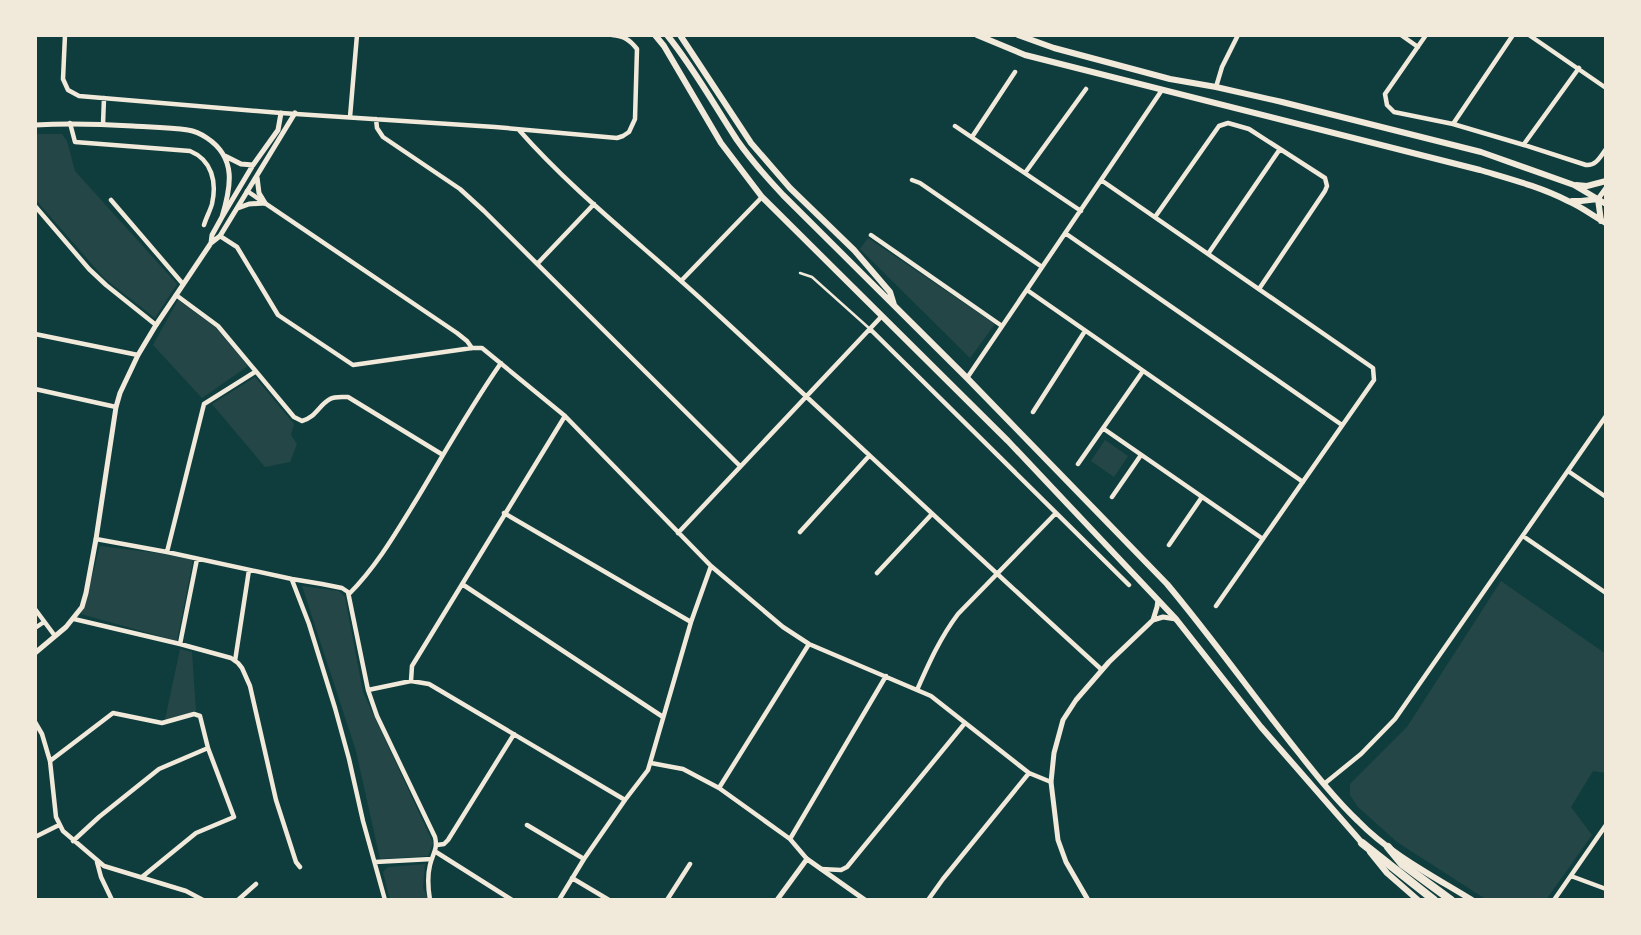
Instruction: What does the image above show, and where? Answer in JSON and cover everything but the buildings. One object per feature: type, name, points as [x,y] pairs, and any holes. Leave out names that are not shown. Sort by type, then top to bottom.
[{"type":"highway","points":[[1362,843],[1434,900]]},
{"type":"highway","points":[[1388,847],[1402,864],[1451,900]]},
{"type":"main road","points":[[655,35],[721,143],[762,197],[1008,441],[1176,618],[1261,727],[1387,873],[1418,900]]},
{"type":"main road","points":[[667,35],[756,166],[1167,584],[1324,785],[1358,821],[1388,847],[1472,900]]},
{"type":"main road","points":[[680,35],[751,143],[790,188],[854,250],[890,292],[894,307]]},
{"type":"main road","points":[[977,35],[1025,55],[1480,170],[1565,199],[1604,222]]},
{"type":"main road","points":[[1018,35],[1054,48],[1170,79],[1216,87],[1481,152],[1574,185],[1606,204]]},
{"type":"main road","points":[[669,54],[675,42],[686,43]]},
{"type":"main road","points":[[1170,79],[1171,86],[1175,89],[1224,101],[1240,109]]},
{"type":"main road","points":[[1574,185],[1587,186],[1606,181]]},
{"type":"main road","points":[[1565,199],[1598,199]]},
{"type":"main road","points":[[1598,199],[1604,222]]},
{"type":"street","points":[[65,35],[63,79],[68,90],[79,96],[617,138],[629,132],[635,119],[637,49],[630,40],[612,35]]},
{"type":"street","points":[[350,117],[357,35]]},
{"type":"street","points":[[1216,87],[1222,67],[1238,35]]},
{"type":"street","points":[[1401,35],[1418,47]]},
{"type":"street","points":[[1426,35],[1385,94],[1387,105],[1394,112],[1452,124],[1586,166],[1592,166],[1606,149]]},
{"type":"street","points":[[1452,124],[1513,35]]},
{"type":"street","points":[[1529,35],[1606,88]]},
{"type":"street","points":[[1524,145],[1579,68]]},
{"type":"street","points":[[972,137],[1015,72]]},
{"type":"street","points":[[1025,173],[1086,89]]},
{"type":"street","points":[[967,378],[1162,90]]},
{"type":"street","points":[[103,124],[104,98]]},
{"type":"street","points":[[211,243],[212,234],[222,217],[278,130],[281,113]]},
{"type":"street","points":[[35,653],[56,637],[82,607],[96,539],[116,407],[126,379],[156,325],[211,243],[220,236],[295,113]]},
{"type":"street","points":[[376,119],[377,128],[383,137],[460,189],[538,263],[740,466]]},
{"type":"street","points":[[1155,217],[1219,126],[1228,122],[1250,129],[1325,178],[1325,191],[1259,289]]},
{"type":"street","points":[[70,123],[75,142],[190,151],[202,157],[210,168],[214,185],[212,204],[204,225]]},
{"type":"street","points":[[35,125],[103,124],[189,130],[212,142],[225,156],[241,164],[253,165]]},
{"type":"street","points":[[955,126],[1081,211]]},
{"type":"street","points":[[519,130],[594,204],[682,280],[996,575],[1102,670]]},
{"type":"street","points":[[1208,254],[1280,149]]},
{"type":"street","points":[[222,217],[230,181],[225,156]]},
{"type":"street","points":[[257,177],[259,193],[265,203]]},
{"type":"street","points":[[912,180],[1042,267]]},
{"type":"street","points":[[1101,180],[1373,368],[1374,380],[1216,606]]},
{"type":"street","points":[[230,181],[457,333],[471,348]]},
{"type":"street","points":[[1598,199],[1606,188]]},
{"type":"street","points":[[682,280],[762,197]]},
{"type":"street","points":[[111,200],[183,284]]},
{"type":"street","points":[[237,208],[265,203]]},
{"type":"street","points":[[538,263],[594,204]]},
{"type":"street","points":[[35,206],[89,269],[156,325]]},
{"type":"street","points":[[1066,233],[1342,425]]},
{"type":"street","points":[[871,235],[1002,326]]},
{"type":"street","points":[[220,236],[237,247],[278,315],[353,365],[482,348],[565,416],[711,566],[783,627],[809,644],[931,696],[1029,773],[1051,782]]},
{"type":"street","points":[[1027,290],[1303,482]]},
{"type":"street","points":[[176,295],[218,326],[294,417],[302,421],[309,420],[330,399],[348,397],[443,455]]},
{"type":"street","points":[[678,533],[881,317]]},
{"type":"street","points":[[870,329],[1129,585]]},
{"type":"street","points":[[1032,412],[1085,331]]},
{"type":"street","points":[[35,334],[138,355]]},
{"type":"street","points":[[348,593],[373,567],[501,363]]},
{"type":"street","points":[[1078,464],[1143,371]]},
{"type":"street","points":[[167,552],[204,404],[255,372]]},
{"type":"street","points":[[35,389],[116,407]]},
{"type":"street","points":[[411,681],[412,666],[565,416]]},
{"type":"street","points":[[1324,785],[1361,754],[1395,719],[1606,416]]},
{"type":"street","points":[[1598,428],[1606,433]]},
{"type":"street","points":[[1104,429],[1263,540]]},
{"type":"street","points":[[1112,497],[1141,455]]},
{"type":"street","points":[[800,532],[869,456]]},
{"type":"street","points":[[1568,471],[1606,497]]},
{"type":"street","points":[[1169,545],[1202,497]]},
{"type":"street","points":[[504,513],[691,622]]},
{"type":"street","points":[[917,690],[947,628],[1056,513]]},
{"type":"street","points":[[877,573],[931,514]]},
{"type":"street","points":[[1523,536],[1606,593]]},
{"type":"street","points":[[96,539],[342,588],[348,593],[368,690],[377,716],[437,845],[427,884],[430,900]]},
{"type":"street","points":[[180,644],[197,559]]},
{"type":"street","points":[[559,900],[584,859],[646,774],[691,622],[711,566]]},
{"type":"street","points":[[235,661],[250,570]]},
{"type":"street","points":[[292,579],[335,708],[385,900]]},
{"type":"street","points":[[462,584],[663,717]]},
{"type":"street","points":[[1153,620],[1158,600]]},
{"type":"street","points":[[35,609],[56,637]]},
{"type":"street","points":[[1076,900],[1086,898],[1066,862],[1058,840],[1051,782],[1054,753],[1063,720],[1102,670],[1153,620],[1163,617],[1176,618]]},
{"type":"street","points":[[74,619],[180,644],[235,661],[242,668],[250,686],[276,800],[300,867]]},
{"type":"street","points":[[35,628],[44,622]]},
{"type":"street","points":[[719,788],[809,644]]},
{"type":"street","points":[[790,839],[886,677]]},
{"type":"street","points":[[368,690],[411,681],[429,684],[625,800]]},
{"type":"street","points":[[50,761],[113,713],[162,723],[197,715],[202,720],[208,748],[234,817],[196,833],[142,877]]},
{"type":"street","points":[[35,722],[42,734],[50,761],[56,817],[59,825],[73,841],[97,862],[111,869],[186,891],[203,900]]},
{"type":"street","points":[[820,869],[841,870],[847,867],[965,723]]},
{"type":"street","points":[[437,845],[448,840],[514,734]]},
{"type":"street","points":[[73,841],[159,768],[208,748]]},
{"type":"street","points":[[651,763],[683,769],[719,788],[790,839],[807,859],[864,900]]},
{"type":"street","points":[[928,900],[1029,773]]},
{"type":"street","points":[[35,837],[59,825]]},
{"type":"street","points":[[527,825],[584,859]]},
{"type":"street","points":[[1554,900],[1606,825]]},
{"type":"street","points":[[436,852],[512,900]]},
{"type":"street","points":[[375,862],[432,859]]},
{"type":"street","points":[[778,900],[807,859]]},
{"type":"street","points":[[97,862],[100,877],[112,900]]},
{"type":"street","points":[[667,900],[690,864]]},
{"type":"street","points":[[1571,876],[1606,889]]},
{"type":"street","points":[[572,878],[609,900]]},
{"type":"street","points":[[238,900],[257,884]]},
{"type":"lane","points":[[800,273],[811,277],[870,329]]},
{"type":"lane","points":[[35,738],[42,734]]},
{"type":"shaded area","points":[[37,134],[62,134],[67,141],[75,171],[177,284],[155,318],[104,278],[35,199]]},
{"type":"shaded area","points":[[868,238],[995,324],[970,358],[860,249]]},
{"type":"shaded area","points":[[178,300],[215,327],[248,366],[202,398],[153,345]]},
{"type":"shaded area","points":[[255,377],[294,424],[291,435],[297,444],[290,462],[265,467],[212,404]]},
{"type":"shaded area","points":[[1105,440],[1128,456],[1114,477],[1091,461]]},
{"type":"shaded area","points":[[100,546],[193,560],[177,641],[81,614]]},
{"type":"shaded area","points":[[1501,581],[1606,654],[1606,773],[1593,771],[1571,807],[1592,835],[1546,900],[1487,900],[1397,842],[1358,807],[1350,795],[1350,784],[1407,727]]},
{"type":"shaded area","points":[[302,586],[339,591],[345,597],[363,692],[433,843],[428,856],[380,859],[356,751]]},
{"type":"shaded area","points":[[180,649],[192,652],[196,711],[165,720]]},
{"type":"shaded area","points":[[425,864],[423,888],[429,900],[390,900],[383,872],[388,867]]}]
